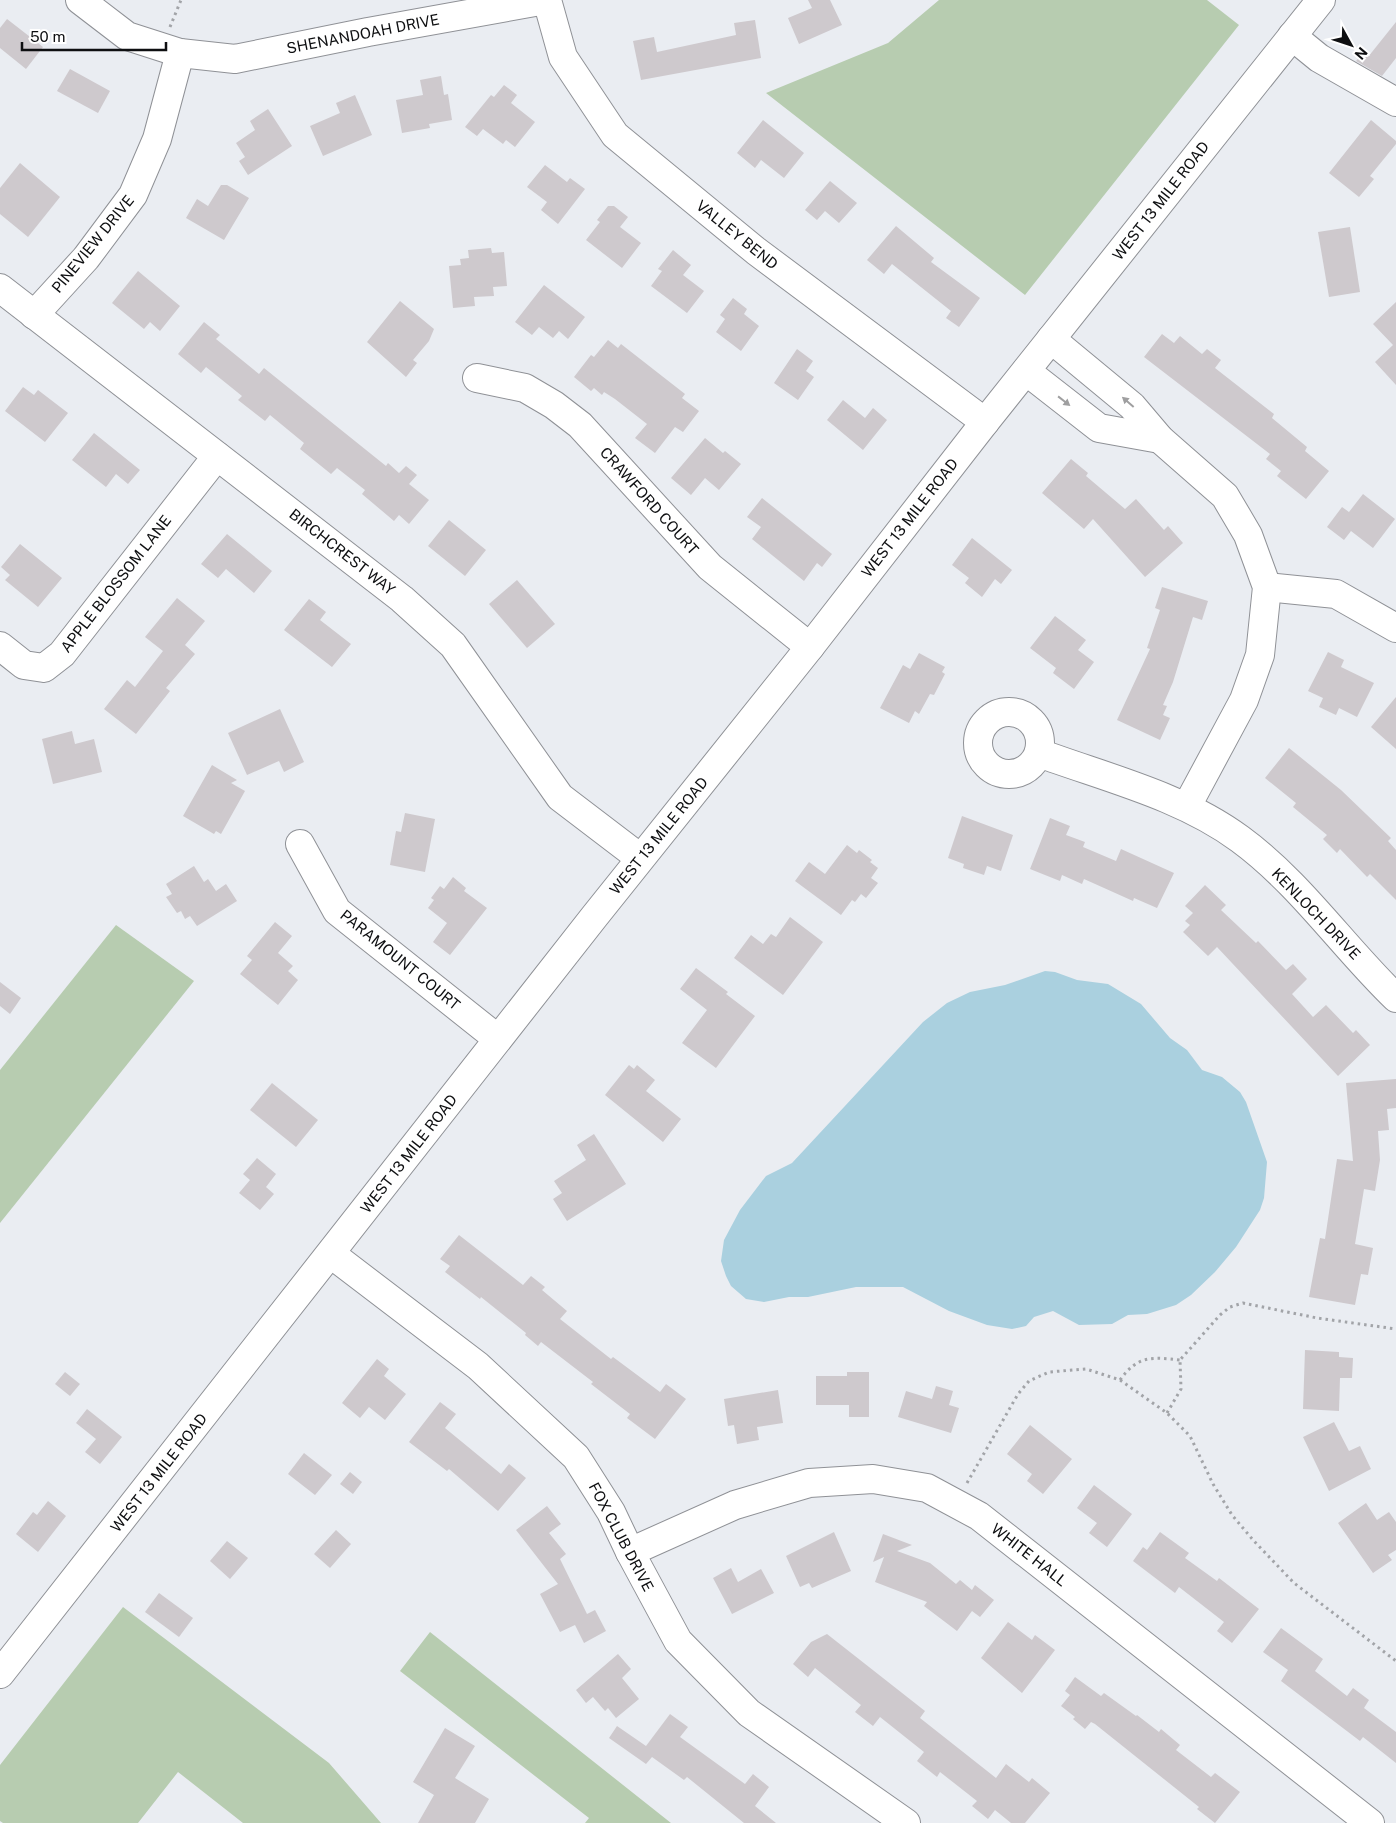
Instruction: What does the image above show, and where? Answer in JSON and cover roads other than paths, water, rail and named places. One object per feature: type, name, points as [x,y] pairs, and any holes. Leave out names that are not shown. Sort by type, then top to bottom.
[{"type":"street","name":"SHENANDOAH DRIVE","points":[[80,0],[127,36],[171,50],[235,59],[368,32],[546,0]]},
{"type":"street","name":"VALLEY BEND","points":[[546,0],[563,57],[615,135],[756,251],[985,422]]},
{"type":"street","name":"WEST 13 MILE ROAD","points":[[0,1674],[640,858],[810,647],[985,422],[1321,0]]},
{"type":"street","points":[[1292,36],[1318,58],[1396,102]]},
{"type":"street","name":"PINEVIEW DRIVE","points":[[34,315],[86,258],[134,195],[157,139],[171,50]]},
{"type":"street","name":"BIRCHCREST WAY","points":[[0,288],[402,599],[453,646],[560,797],[640,858]]},
{"type":"street","points":[[1051,339],[1132,406],[1160,439],[1225,496],[1248,535],[1266,587],[1260,655],[1244,700],[1187,806]]},
{"type":"street","points":[[1026,371],[1098,428],[1160,439]]},
{"type":"street","name":"CRAWFORD COURT","points":[[477,378],[525,388],[554,405],[580,425],[710,567],[810,647]]},
{"type":"street","name":"APPLE BLOSSOM LANE","points":[[0,646],[24,665],[44,668],[62,654],[217,456]]},
{"type":"street","points":[[1266,587],[1336,594],[1396,628]]},
{"type":"street","name":"KENLOCH DRIVE","points":[[1039,753],[1187,806],[1240,839],[1297,890],[1396,998]]},
{"type":"street","name":"PARAMOUNT COURT","points":[[300,844],[337,911],[498,1039]]},
{"type":"street","name":"FOX CLUB DRIVE","points":[[330,1254],[478,1366],[576,1457],[611,1512],[678,1642],[749,1713],[906,1823]]},
{"type":"street","name":"WHITE HALL","points":[[630,1552],[735,1506],[809,1484],[873,1479],[927,1488],[979,1516],[1370,1823]]},
{"type":"water","points":[[1045,971],[1055,972],[1077,980],[1108,984],[1141,1004],[1170,1038],[1187,1050],[1202,1070],[1222,1077],[1240,1092],[1246,1102],[1267,1162],[1264,1198],[1260,1210],[1236,1247],[1215,1272],[1191,1295],[1176,1305],[1147,1314],[1128,1315],[1112,1324],[1079,1325],[1053,1311],[1034,1317],[1026,1326],[1012,1329],[987,1325],[949,1311],[903,1287],[856,1287],[808,1297],[789,1297],[764,1302],[746,1299],[731,1286],[721,1261],[724,1240],[740,1210],[766,1176],[792,1163],[923,1022],[947,1003],[970,992],[1005,985]]}]
